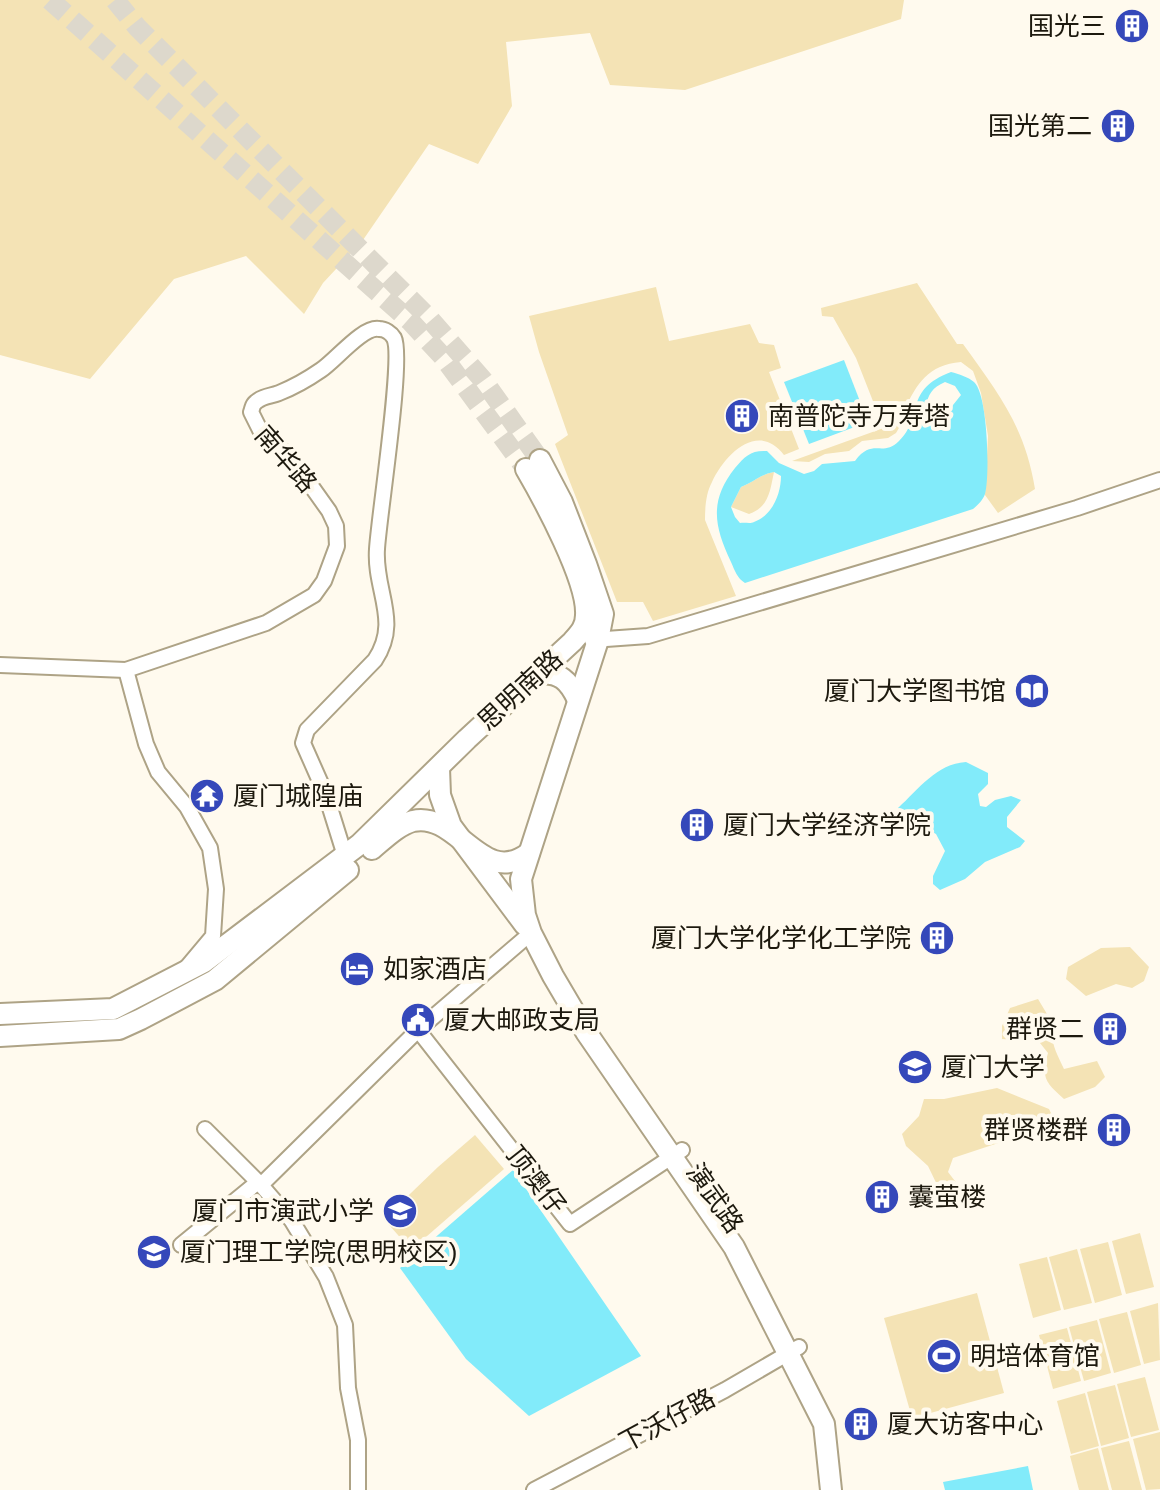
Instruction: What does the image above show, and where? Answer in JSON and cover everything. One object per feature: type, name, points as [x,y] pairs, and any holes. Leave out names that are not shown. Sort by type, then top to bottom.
[{"type":"main road","points":[[531,933],[525,915],[521,879],[598,640],[603,614],[568,517],[533,465],[584,594],[587,614],[584,628],[572,642]]},
{"type":"main road","name":"思明南路","points":[[0,1014],[113,1009],[204,962],[345,856],[572,642]]},
{"type":"main road","points":[[537,674],[549,673],[562,677],[572,687],[578,700]]},
{"type":"main road","name":"演武路","points":[[439,768],[442,805],[462,842],[531,933],[677,1153],[745,1241],[824,1424],[831,1490]]},
{"type":"main road","points":[[0,1036],[119,1029],[215,980],[403,825],[415,820],[436,822],[494,861],[509,863],[529,853]]},
{"type":"main road","name":"演武路","points":[[793,1350],[836,1421],[843,1490]]},
{"type":"street","name":"南华路","points":[[126,670],[266,623],[314,595],[332,565],[337,546],[336,526],[292,459],[253,421],[253,404],[303,382],[364,333],[377,328],[389,332],[397,348],[395,391],[379,514],[376,564],[388,624],[383,647],[375,660],[307,730],[303,743],[326,795],[345,856]]},
{"type":"street","name":"思明南路","points":[[572,642],[648,636],[1077,508],[1160,480]]},
{"type":"street","points":[[0,665],[126,670],[146,744],[158,772],[187,807],[210,848],[216,889],[213,936],[181,974]]},
{"type":"street","points":[[181,1245],[260,1183],[418,1030],[531,933]]},
{"type":"street","name":"顶澳仔","points":[[418,1030],[570,1224],[677,1153]]},
{"type":"street","points":[[205,1129],[260,1183],[292,1221],[326,1277],[345,1325],[348,1388],[358,1440],[358,1490]]},
{"type":"street","name":"下沃仔路","points":[[534,1490],[725,1390],[793,1350]]},
{"type":"shaded area","points":[[0,0],[904,0],[901,19],[685,90],[610,85],[590,33],[506,42],[512,106],[478,164],[429,144],[363,240],[323,283],[304,314],[246,256],[174,279],[90,379],[0,355]]},
{"type":"shaded area","points":[[917,283],[957,344],[963,344],[999,396],[1025,447],[1035,489],[998,513],[985,495],[988,436],[981,393],[973,371],[961,362],[932,371],[919,384],[904,411],[880,419],[856,358],[833,317],[822,316],[821,308]]},
{"type":"shaded area","points":[[656,287],[669,341],[750,324],[759,343],[774,345],[781,368],[769,372],[799,449],[784,455],[774,445],[753,441],[743,445],[725,461],[708,491],[705,520],[736,596],[653,621],[643,602],[617,602],[555,444],[568,435],[529,316]]},
{"type":"shaded area","points":[[903,421],[896,433],[888,438],[862,441],[849,451],[825,454],[809,462],[792,461]]},
{"type":"shaded area","points":[[774,472],[768,498],[761,507],[749,514],[731,507],[741,487]]},
{"type":"shaded area","points":[[1130,947],[1149,967],[1144,981],[1132,988],[1116,984],[1086,996],[1066,979],[1068,967],[1101,948]]},
{"type":"shaded area","points":[[1038,999],[1053,1024],[1053,1042],[1064,1069],[1097,1061],[1105,1077],[1095,1087],[1064,1099],[1046,1079],[1048,1053],[1036,1038],[1023,1031],[1017,1040],[1002,1039],[1002,1026],[1010,1008]]},
{"type":"shaded area","points":[[997,1088],[1049,1109],[1052,1115],[1050,1126],[953,1158],[948,1172],[958,1185],[979,1188],[988,1208],[971,1210],[942,1195],[928,1166],[906,1146],[902,1134],[919,1116],[924,1099],[944,1099]]},
{"type":"shaded area","points":[[475,1135],[504,1169],[411,1250],[384,1219]]},
{"type":"shaded area","points":[[1140,1233],[1154,1287],[1126,1294],[1112,1241]]},
{"type":"shaded area","points":[[1108,1242],[1122,1295],[1095,1303],[1080,1249]]},
{"type":"shaded area","points":[[1077,1249],[1092,1303],[1064,1310],[1049,1257]]},
{"type":"shaded area","points":[[1047,1257],[1061,1310],[1033,1318],[1019,1264]]},
{"type":"shaded area","name":"明培体育馆","points":[[977,1293],[1004,1393],[912,1418],[884,1318]]},
{"type":"shaded area","points":[[1158,1303],[1160,1360],[1144,1364],[1130,1311]]},
{"type":"shaded area","points":[[1127,1312],[1141,1365],[1114,1373],[1099,1319]]},
{"type":"shaded area","points":[[1097,1320],[1111,1373],[1084,1381],[1069,1327]]},
{"type":"shaded area","points":[[1067,1328],[1081,1381],[1053,1389],[1039,1335]]},
{"type":"shaded area","points":[[1145,1377],[1159,1430],[1131,1437],[1117,1384]]},
{"type":"shaded area","points":[[1115,1385],[1129,1438],[1101,1446],[1087,1392]]},
{"type":"shaded area","points":[[1085,1393],[1099,1446],[1071,1454],[1057,1401]]},
{"type":"shaded area","points":[[1160,1432],[1160,1489],[1146,1490],[1133,1439]]},
{"type":"shaded area","points":[[1129,1441],[1142,1490],[1112,1490],[1101,1448]]},
{"type":"shaded area","points":[[1098,1448],[1109,1490],[1079,1490],[1070,1456]]},
{"type":"water","points":[[844,360],[868,422],[809,444],[784,382]]},
{"type":"water","points":[[951,372],[972,380],[979,390],[985,418],[987,485],[978,504],[973,509],[745,583],[740,579],[721,537],[717,514],[721,492],[742,460],[752,453],[767,451],[779,463],[804,474],[822,464],[855,461],[867,450],[893,446],[911,423],[920,395],[936,379]],"holes":[[[945,382],[955,386],[961,395],[949,410],[941,408],[932,413],[926,407],[928,398],[934,389]],[[774,472],[781,476],[781,483],[771,509],[761,519],[740,523],[731,507],[741,487]]]},
{"type":"water","points":[[966,762],[988,773],[988,784],[978,794],[980,806],[986,807],[995,800],[1011,796],[1021,800],[1007,817],[1007,827],[1025,841],[1020,847],[985,862],[965,879],[940,890],[933,884],[933,876],[945,851],[936,834],[900,814],[898,808],[937,772]]},
{"type":"water","points":[[513,1170],[641,1356],[529,1416],[466,1359],[400,1268]]},
{"type":"water","points":[[1028,1466],[1033,1490],[945,1490],[943,1482]]},
{"type":"tunnel","points":[[50,0],[410,321],[444,358],[526,469]]},
{"type":"tunnel","points":[[115,0],[137,27],[429,318],[483,380],[540,460]]},
{"type":"place","name":"国光三","points":[[1132,26]]},
{"type":"place","name":"国光第二","points":[[1118,126]]},
{"type":"place","name":"南普陀寺万寿塔","points":[[742,416]]},
{"type":"place","name":"厦门大学图书馆","points":[[1032,691]]},
{"type":"place","name":"厦门城隍庙","points":[[207,796]]},
{"type":"place","name":"厦门大学经济学院","points":[[697,825]]},
{"type":"place","name":"厦门大学化学化工学院","points":[[937,938]]},
{"type":"place","name":"如家酒店","points":[[357,969]]},
{"type":"place","name":"厦大邮政支局","points":[[418,1020]]},
{"type":"place","name":"群贤二","points":[[1110,1029]]},
{"type":"place","name":"厦门大学","points":[[915,1067]]},
{"type":"place","name":"群贤楼群","points":[[1114,1130]]},
{"type":"place","name":"囊萤楼","points":[[882,1197]]},
{"type":"place","name":"厦门市演武小学","points":[[400,1211]]},
{"type":"place","name":"厦门理工学院(思明校区)","points":[[154,1252]]},
{"type":"place","name":"明培体育馆","points":[[944,1356]]},
{"type":"place","name":"厦大访客中心","points":[[861,1424]]}]
